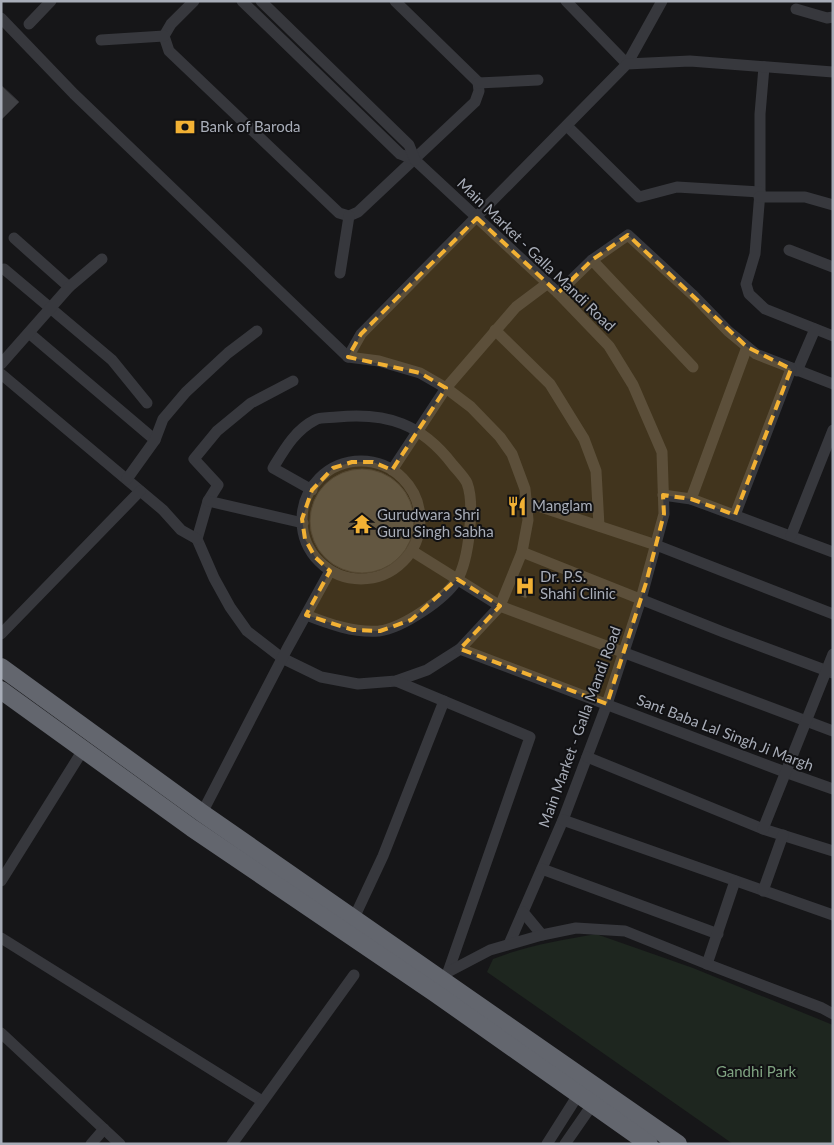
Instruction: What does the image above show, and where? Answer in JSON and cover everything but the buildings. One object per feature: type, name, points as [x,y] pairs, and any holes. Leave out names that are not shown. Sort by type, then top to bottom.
[{"type":"highway","points":[[1,667],[202,813],[354,918],[442,982],[678,1144]]},
{"type":"highway","points":[[1,690],[192,828],[442,982],[585,1100],[649,1144]]},
{"type":"highway","points":[[118,776],[130,760]]},
{"type":"highway","points":[[192,828],[202,813]]},
{"type":"street","points":[[29,24],[51,1]]},
{"type":"street","points":[[194,1],[170,24],[164,36],[168,51],[339,213],[348,216],[358,212],[475,102],[479,91],[478,83],[395,1]]},
{"type":"street","name":"Main Market - Galla Mandi Road","points":[[242,1],[400,154],[414,160],[548,283],[609,346],[633,385],[662,452],[664,514],[641,599],[608,704],[563,820],[509,944]]},
{"type":"street","name":"Main Market - Galla Mandi Road","points":[[261,1],[410,145],[414,160]]},
{"type":"street","points":[[566,1],[628,64],[690,61],[833,72]]},
{"type":"street","points":[[348,357],[361,334],[628,64],[662,1]]},
{"type":"street","points":[[796,10],[833,18]]},
{"type":"street","points":[[1,18],[74,94],[348,357],[379,361],[420,373],[446,388],[471,408],[500,437],[512,454],[525,489],[528,520],[522,552],[500,606],[460,649],[427,670],[396,681],[358,684],[321,676],[282,658],[247,631],[230,607],[214,578],[197,539],[181,530],[163,510],[1,374]]},
{"type":"street","points":[[101,40],[164,36]]},
{"type":"street","points":[[764,67],[760,114],[759,195],[754,254],[746,284],[749,294],[765,309],[833,336]]},
{"type":"street","points":[[478,83],[538,80]]},
{"type":"street","points":[[567,126],[639,197],[676,188],[805,197],[833,205]]},
{"type":"street","points":[[340,273],[348,216]]},
{"type":"street","points":[[558,293],[592,260],[628,235],[688,290],[728,331],[756,354],[833,384]]},
{"type":"street","points":[[14,238],[69,287]]},
{"type":"street","points":[[789,250],[833,267]]},
{"type":"street","points":[[1,364],[69,287],[102,258]]},
{"type":"street","points":[[592,260],[692,367]]},
{"type":"street","points":[[4,269],[95,344],[112,360],[147,403]]},
{"type":"street","points":[[392,470],[446,388],[516,307],[548,283]]},
{"type":"street","points":[[495,330],[550,384],[584,439],[596,471],[599,526]]},
{"type":"street","points":[[736,515],[794,370],[815,330]]},
{"type":"street","points":[[127,480],[155,440],[163,419],[186,392],[228,352],[257,331]]},
{"type":"street","points":[[30,333],[155,440]]},
{"type":"street","points":[[691,499],[747,347]]},
{"type":"street","points":[[197,539],[208,501],[218,485],[194,459],[217,431],[251,403],[293,381]]},
{"type":"street","points":[[306,615],[326,623],[353,630],[380,631],[411,620],[437,601],[457,579],[467,550],[472,517],[467,483],[441,449],[417,430],[393,420],[361,415],[315,419],[292,437],[273,468],[312,490]]},
{"type":"street","points":[[791,536],[833,430]]},
{"type":"street","points":[[352,462],[373,462],[392,470],[406,482],[416,497],[420,515],[419,534],[412,551],[400,565],[384,575],[366,580],[347,578],[330,571],[315,557],[305,539],[303,523],[306,499],[312,490],[317,481],[333,468],[352,462]]},
{"type":"street","points":[[1,634],[140,491]]},
{"type":"street","points":[[663,495],[691,499],[833,552]]},
{"type":"street","points":[[208,501],[303,523]]},
{"type":"street","points":[[526,502],[656,545],[833,614]]},
{"type":"street","points":[[412,551],[500,606],[833,731]]},
{"type":"street","points":[[522,552],[722,632],[829,672]]},
{"type":"street","points":[[202,813],[282,658],[330,571]]},
{"type":"street","name":"Sant Baba Lal Singh Ji Margh","points":[[460,649],[833,789]]},
{"type":"street","points":[[763,829],[805,721],[829,672],[833,654]]},
{"type":"street","points":[[396,681],[530,737],[442,982]]},
{"type":"street","points":[[354,918],[383,856],[444,701]]},
{"type":"street","points":[[1,881],[5,868],[83,750]]},
{"type":"street","points":[[587,757],[763,829],[833,851]]},
{"type":"street","points":[[563,820],[833,915]]},
{"type":"street","points":[[763,891],[783,835]]},
{"type":"street","points":[[542,869],[718,934]]},
{"type":"street","points":[[707,964],[735,881]]},
{"type":"street","points":[[523,912],[542,934]]},
{"type":"street","points":[[442,982],[490,950],[542,934],[576,928],[625,931],[707,964],[827,1007],[833,1014]]},
{"type":"street","points":[[1,938],[262,1101]]},
{"type":"street","points":[[232,1144],[354,975]]},
{"type":"street","points":[[1,1033],[120,1144]]},
{"type":"street","points":[[547,1144],[585,1100]]},
{"type":"street","points":[[565,1144],[585,1100]]},
{"type":"street","points":[[91,1144],[104,1129]]},
{"type":"highlighted area","points":[[477,218],[558,293],[592,260],[628,235],[747,347],[791,369],[735,515],[691,499],[663,495],[664,514],[646,583],[607,704],[460,649],[500,606],[457,579],[411,620],[380,631],[353,630],[306,615],[330,571],[315,557],[305,539],[302,519],[312,490],[333,468],[352,462],[373,462],[392,470],[446,388],[420,373],[348,357],[361,334]]},
{"type":"green space","name":"Gandhi Park","points":[[596,934],[693,968],[833,1025],[833,1144],[733,1144],[487,972],[493,959],[505,954]]},
{"type":"place","name":"Bank of Baroda","points":[[185,127]]},
{"type":"place","name":"Manglam","points":[[517,506]]},
{"type":"place","name":"Gurudwara Shri Guru Singh Sabha","points":[[362,524]]},
{"type":"place","name":"Dr. P.S. Shahi Clinic","points":[[525,586]]}]
